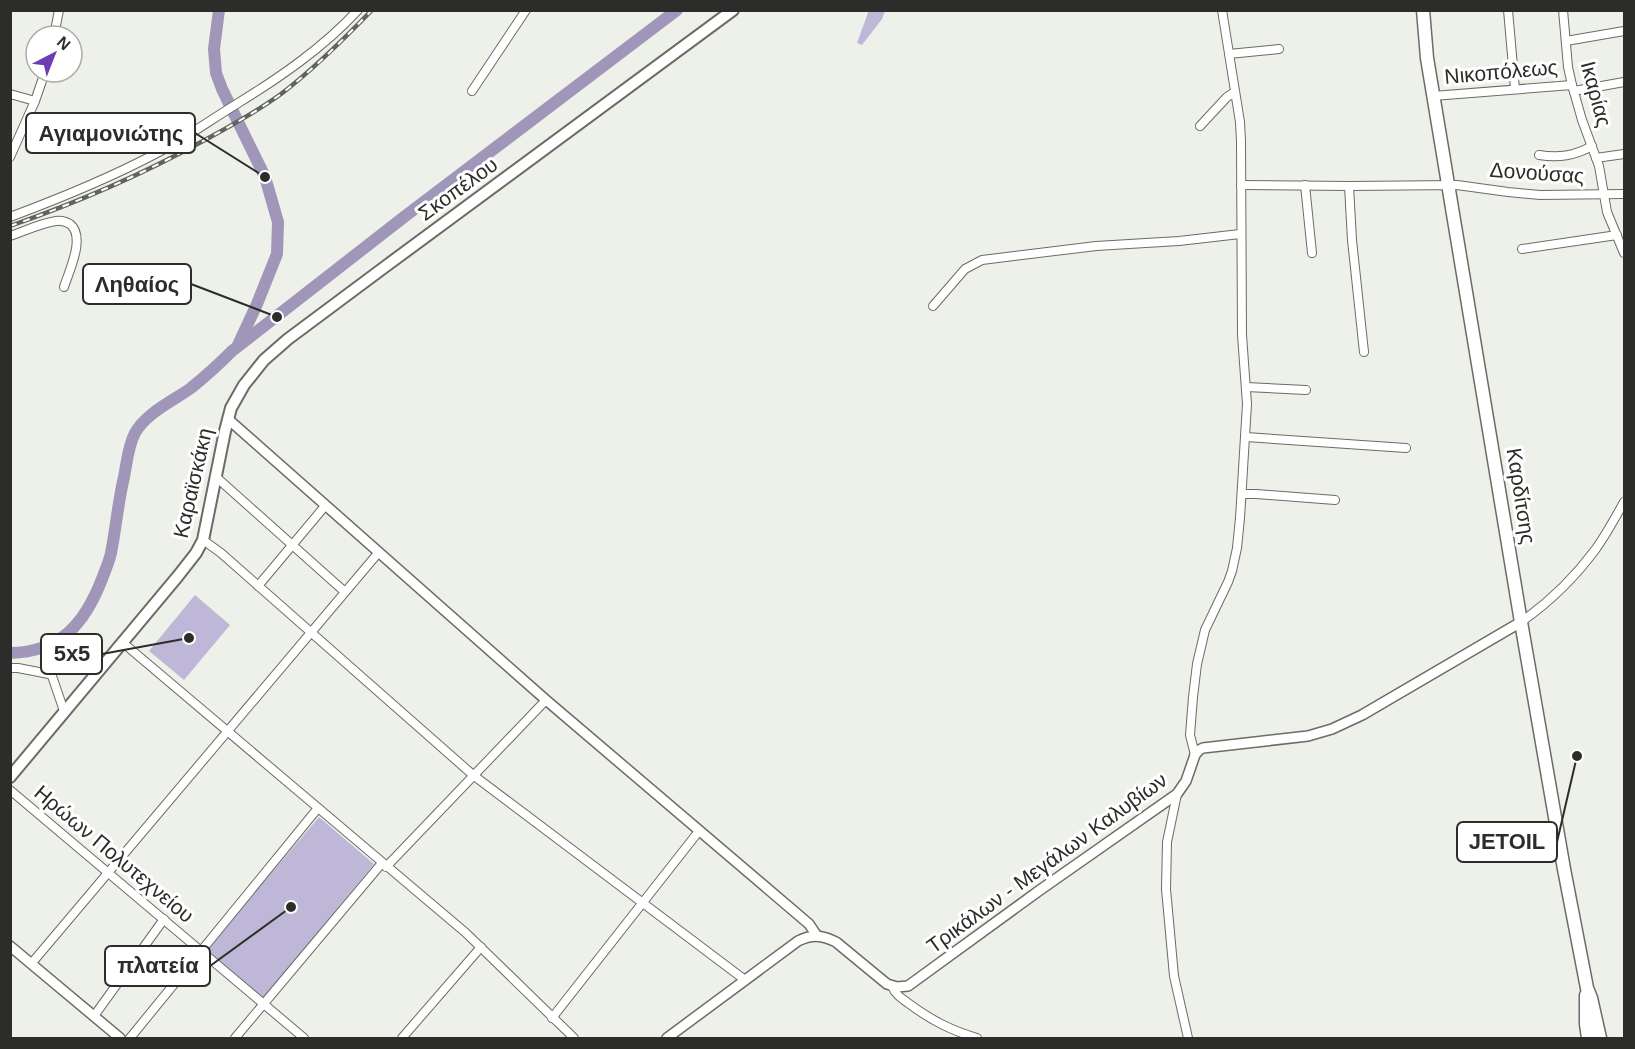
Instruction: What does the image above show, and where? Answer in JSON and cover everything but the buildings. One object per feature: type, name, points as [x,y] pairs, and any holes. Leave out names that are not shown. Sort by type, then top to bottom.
[{"type":"main road","name":"Σκοπέλου","points":[[228,419],[234,402],[244,385],[258,366],[279,346],[733,10]]},
{"type":"main road","name":"Καρδίτσης","points":[[1423,10],[1433,96],[1521,622],[1564,869],[1587,988],[1592,998],[1600,1038]]},
{"type":"main road","name":"Καραϊσκάκη","points":[[10,777],[191,560],[202,540],[228,419]]},
{"type":"main road","name":"Καρδίτσης","points":[[1587,988],[1585,1009],[1588,1038]]},
{"type":"street","points":[[10,217],[67,196],[158,153],[247,98],[319,47],[358,10]]},
{"type":"street","points":[[472,91],[526,10]]},
{"type":"street","points":[[1195,755],[1190,735],[1197,664],[1205,630],[1228,582],[1237,548],[1247,420],[1242,335],[1240,131],[1222,10]]},
{"type":"street","points":[[1508,10],[1515,89]]},
{"type":"street","name":"Ικαρίας","points":[[1563,10],[1568,67],[1573,88],[1600,172],[1607,212],[1624,253]]},
{"type":"street","points":[[1566,41],[1624,31]]},
{"type":"street","points":[[1229,54],[1279,49]]},
{"type":"street","name":"Νικοπόλεως","points":[[1433,96],[1515,89],[1573,88],[1624,82]]},
{"type":"street","points":[[10,157],[40,84]]},
{"type":"street","points":[[1200,126],[1227,97],[1235,92]]},
{"type":"street","points":[[10,94],[34,101]]},
{"type":"street","points":[[1539,155],[1570,156],[1592,146]]},
{"type":"street","points":[[1596,158],[1624,154]]},
{"type":"street","name":"Δονούσας","points":[[1241,185],[1468,185],[1540,195],[1624,194]]},
{"type":"street","points":[[1305,185],[1312,253]]},
{"type":"street","points":[[1349,186],[1352,240],[1365,352]]},
{"type":"street","points":[[10,236],[55,221],[67,222],[73,227],[78,237],[64,287]]},
{"type":"street","points":[[933,306],[964,269],[982,260],[1096,246],[1179,241],[1240,234]]},
{"type":"street","points":[[1522,249],[1617,235]]},
{"type":"street","points":[[1246,387],[1306,390]]},
{"type":"street","points":[[228,419],[546,700],[809,924],[817,936]]},
{"type":"street","points":[[1246,437],[1406,448]]},
{"type":"street","points":[[215,476],[345,592]]},
{"type":"street","points":[[1242,494],[1335,500]]},
{"type":"street","points":[[1195,755],[1200,749],[1209,746],[1297,738],[1337,727],[1362,715],[1521,622],[1553,595],[1590,556],[1624,502]]},
{"type":"street","points":[[258,586],[326,506]]},
{"type":"street","points":[[202,540],[221,553],[473,776],[745,980]]},
{"type":"street","points":[[32,964],[379,552]]},
{"type":"street","points":[[122,642],[481,947],[574,1038]]},
{"type":"street","points":[[13,669],[52,676],[64,711]]},
{"type":"street","points":[[235,1038],[384,865],[546,700]]},
{"type":"street","name":"Τρικάλων - Μεγάλων Καλυβίων","points":[[892,986],[903,987],[916,981],[1177,794],[1186,781],[1195,755]]},
{"type":"street","name":"Ηρώων Πολυτεχνείου","points":[[10,790],[304,1038]]},
{"type":"street","points":[[1177,794],[1167,842],[1166,889],[1174,976],[1188,1038]]},
{"type":"street","points":[[130,1038],[318,808]]},
{"type":"street","points":[[552,1018],[699,831]]},
{"type":"street","points":[[94,1016],[164,920]]},
{"type":"street","points":[[667,1038],[798,941],[817,936],[836,942],[883,982],[892,986],[898,996],[928,1018],[956,1032],[977,1038]]},
{"type":"street","points":[[10,946],[120,1038]]},
{"type":"street","points":[[402,1038],[481,947]]},
{"type":"shaded area","points":[[869,10],[885,11],[882,19],[862,45],[857,43]]},
{"type":"shaded area","points":[[195,595],[230,625],[184,680],[149,651]]},
{"type":"shaded area","points":[[319,817],[374,864],[263,998],[206,950]]},
{"type":"waterway","points":[[219,10],[214,49],[216,73],[265,177],[278,222],[277,254],[238,345]]},
{"type":"waterway","points":[[10,653],[44,647],[57,641],[69,632],[88,609],[110,556],[131,443],[135,433],[146,419],[191,388],[232,351],[404,217],[677,10]]},
{"type":"railway","points":[[10,226],[132,177],[242,119],[281,94],[305,75],[372,10]]},
{"type":"place","name":"Αγιαμονιώτης","points":[[265,177]]},
{"type":"place","name":"Ληθαίος","points":[[277,317]]},
{"type":"place","name":"5x5","points":[[189,638]]},
{"type":"place","name":"JETOIL","points":[[1577,756]]},
{"type":"place","name":"πλατεία","points":[[291,907]]}]
